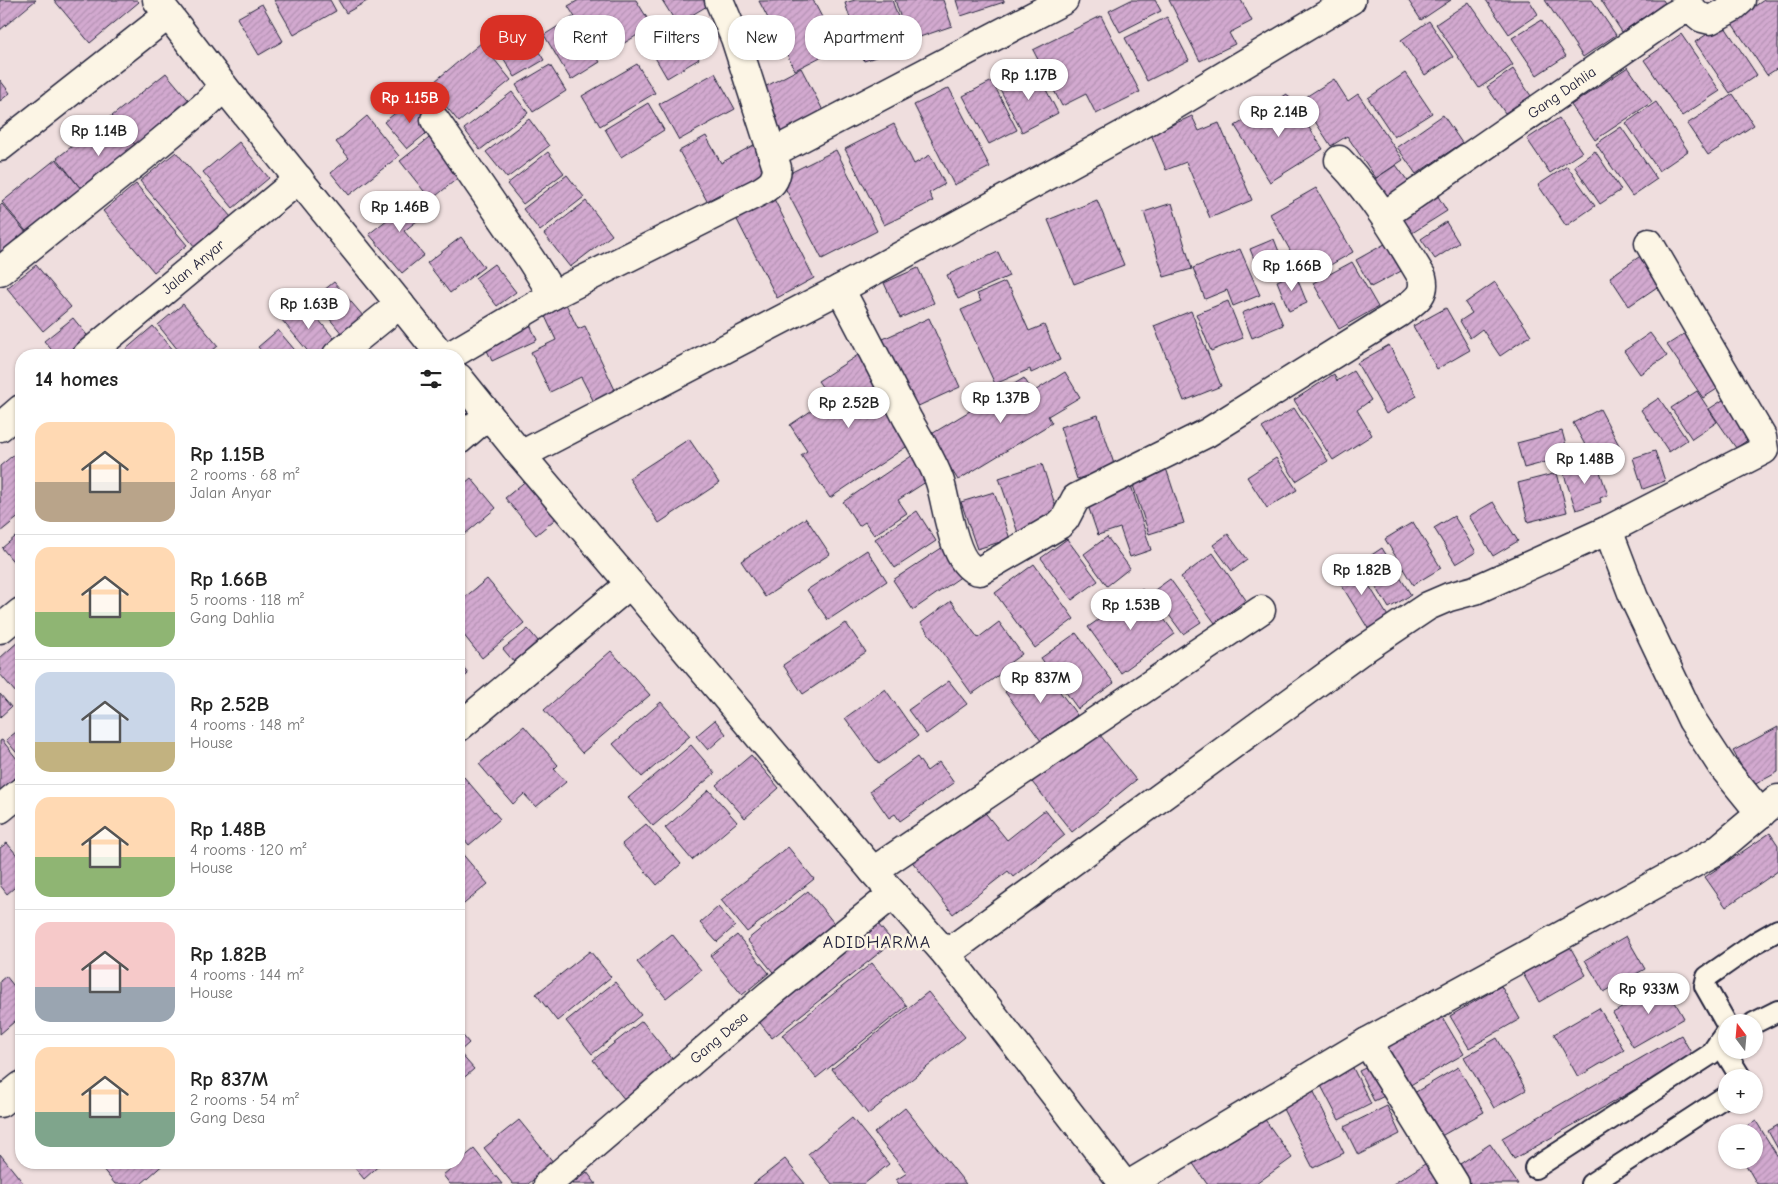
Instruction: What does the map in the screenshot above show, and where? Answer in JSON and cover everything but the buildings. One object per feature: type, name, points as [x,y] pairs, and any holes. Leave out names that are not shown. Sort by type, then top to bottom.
[{"type":"street","points":[[461,349],[552,295],[771,185],[777,178],[777,168],[735,38],[719,0]]},
{"type":"street","points":[[772,153],[1064,0]]},
{"type":"street","points":[[521,456],[840,289],[1155,117],[1351,0]]},
{"type":"street","name":"Gang Dahlia","points":[[1385,215],[1672,16],[1683,10],[1692,10],[1702,18],[1710,20],[1732,8],[1741,0]]},
{"type":"street","points":[[0,147],[162,8],[435,349]]},
{"type":"street","points":[[0,271],[144,156],[224,87]]},
{"type":"street","points":[[435,120],[531,260],[552,295]]},
{"type":"street","points":[[840,289],[940,481],[948,521],[955,541],[969,567],[973,571],[980,571],[1059,525],[1065,519],[1076,498],[1207,433],[1399,313],[1417,299],[1422,292],[1424,284],[1422,276],[1385,215],[1352,173],[1339,160]]},
{"type":"street","name":"Jalan Anyar","points":[[94,349],[299,179]]},
{"type":"street","points":[[946,954],[1358,653],[1428,606],[1449,597],[1475,590],[1608,530],[1764,450],[1762,437],[1648,243]]},
{"type":"street","points":[[344,349],[400,304]]},
{"type":"street","points":[[465,386],[521,456],[892,894],[946,954],[1124,1184]]},
{"type":"street","points":[[0,427],[15,414]]},
{"type":"street","points":[[465,435],[488,415]]},
{"type":"street","points":[[1130,1184],[1367,1042],[1716,851],[1770,807],[1722,766],[1692,720],[1634,598],[1608,530]]},
{"type":"street","points":[[465,723],[630,584]]},
{"type":"street","points":[[873,871],[1262,610]]},
{"type":"street","points":[[0,629],[15,617]]},
{"type":"street","points":[[0,809],[15,797]]},
{"type":"street","name":"Gang Desa","points":[[548,1184],[770,994],[892,894]]},
{"type":"street","points":[[1367,1042],[1455,1184]]},
{"type":"street","points":[[0,1103],[15,1091]]},
{"type":"lane","points":[[1721,1014],[1705,986],[1707,978],[1757,942],[1778,930]]},
{"type":"lane","points":[[1763,1019],[1778,1011]]},
{"type":"lane","points":[[1536,1168],[1711,1054],[1718,1044]]},
{"type":"lane","points":[[1591,1184],[1718,1101]]},
{"type":"district","name":"ADIDHARMA","points":[[877,942]]}]
